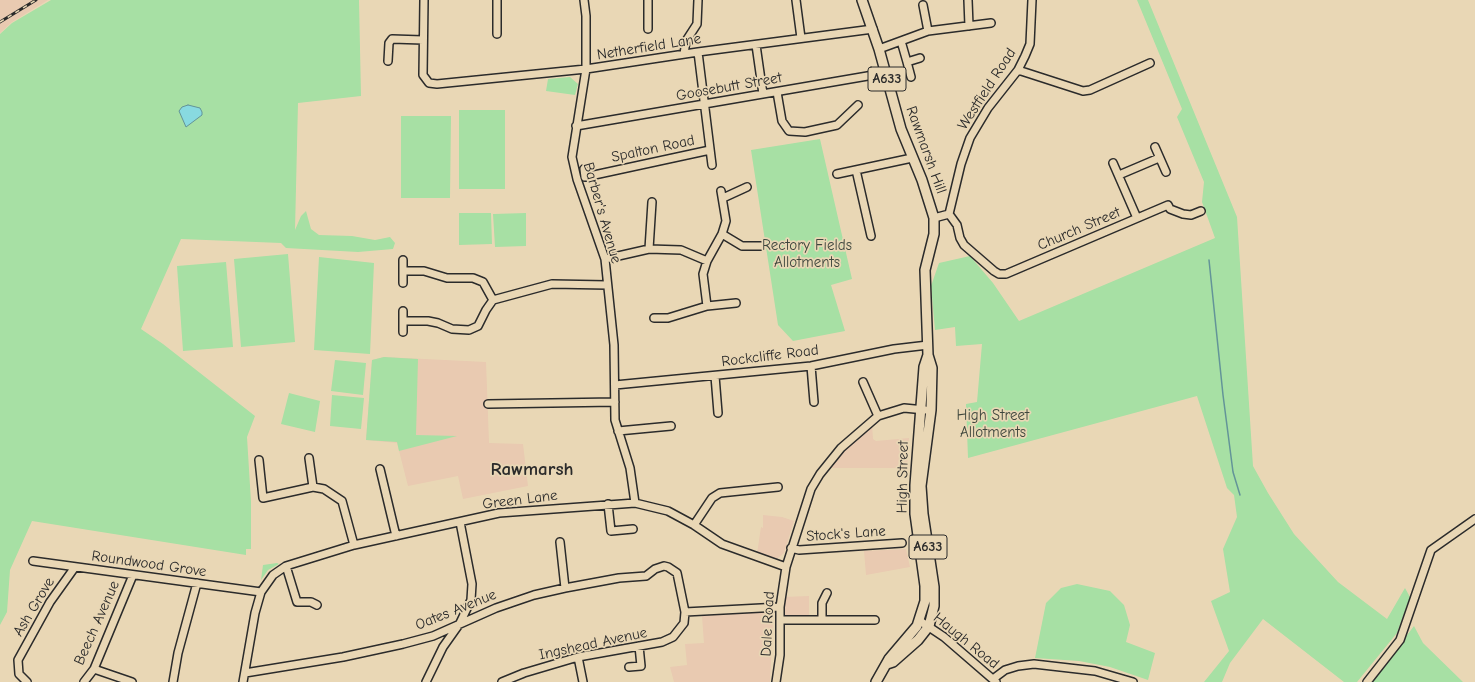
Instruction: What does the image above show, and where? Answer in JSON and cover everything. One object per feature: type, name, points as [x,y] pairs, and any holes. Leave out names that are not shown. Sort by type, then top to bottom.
[{"type":"main road","name":"Rawmarsh Hill","points":[[862,0],[873,29],[901,129],[925,186],[934,218]]},
{"type":"main road","name":"High Street","points":[[887,664],[893,662],[918,640],[928,626],[932,617],[934,597],[921,486],[931,410],[932,368],[928,355],[925,270],[934,234],[934,218]]},
{"type":"main road","name":"High Street","points":[[887,664],[889,659],[920,621],[925,602],[925,586],[915,514],[914,485],[924,367],[928,355]]},
{"type":"main road","name":"A633","points":[[876,682],[887,664]]},
{"type":"street","points":[[388,61],[390,43],[392,39],[424,40],[424,0]]},
{"type":"street","points":[[497,0],[497,34]]},
{"type":"street","name":"Barber's Avenue","points":[[584,0],[586,16],[586,69],[572,157],[577,179],[605,259],[614,345],[615,402],[618,431],[630,468],[635,503]]},
{"type":"street","points":[[648,0],[648,29]]},
{"type":"street","points":[[684,54],[686,41],[697,24],[698,0]]},
{"type":"street","points":[[796,0],[801,38]]},
{"type":"street","points":[[968,0],[969,26]]},
{"type":"street","name":"Westfield Road","points":[[949,214],[961,164],[970,138],[988,108],[1018,70],[1030,44],[1032,0]]},
{"type":"street","points":[[922,9],[928,31]]},
{"type":"street","points":[[879,49],[928,31],[991,23]]},
{"type":"street","name":"Netherfield Lane","points":[[424,40],[423,75],[429,83],[437,84],[586,69],[698,52],[873,29]]},
{"type":"street","points":[[901,41],[911,77]]},
{"type":"street","points":[[756,45],[763,94]]},
{"type":"street","points":[[698,52],[712,165]]},
{"type":"street","points":[[907,62],[920,58]]},
{"type":"street","points":[[1018,70],[1064,86],[1084,91],[1090,90],[1150,63]]},
{"type":"street","name":"Goosebutt Street","points":[[576,126],[885,73]]},
{"type":"street","points":[[778,92],[782,121],[789,131],[805,132],[837,125],[858,105]]},
{"type":"street","points":[[1155,147],[1166,172]]},
{"type":"street","name":"Spalton Road","points":[[584,169],[585,177],[710,150]]},
{"type":"street","points":[[837,174],[912,158]]},
{"type":"street","points":[[1119,175],[1159,158]]},
{"type":"street","points":[[1113,163],[1137,218]]},
{"type":"street","points":[[856,170],[871,236]]},
{"type":"street","points":[[707,306],[703,274],[706,261],[722,234],[726,221],[722,195],[747,187]]},
{"type":"street","points":[[649,249],[652,202]]},
{"type":"street","name":"Church Street","points":[[949,214],[957,225],[960,238],[964,245],[994,271],[999,274],[1006,274],[1168,205],[1170,209],[1183,214],[1191,214],[1201,211]]},
{"type":"street","points":[[934,218],[949,214]]},
{"type":"street","points":[[722,234],[742,246],[761,246]]},
{"type":"street","points":[[605,259],[649,249],[682,250],[706,261]]},
{"type":"street","points":[[403,260],[403,283]]},
{"type":"street","points":[[403,271],[424,271],[447,278],[473,278],[483,282],[493,300]]},
{"type":"street","points":[[403,321],[428,321],[438,323],[452,329],[469,330],[478,326],[493,300],[552,284],[607,285]]},
{"type":"street","points":[[654,318],[668,318],[707,306],[736,303]]},
{"type":"street","points":[[403,310],[403,332]]},
{"type":"street","name":"Rockcliffe Road","points":[[615,385],[811,366],[894,349],[928,345]]},
{"type":"street","points":[[811,366],[814,402]]},
{"type":"street","points":[[715,376],[718,413]]},
{"type":"street","points":[[863,382],[878,416],[904,408],[931,410]]},
{"type":"street","points":[[488,404],[615,402]]},
{"type":"street","name":"Dale Road","points":[[776,682],[780,655],[780,607],[786,567],[806,502],[820,474],[841,448],[878,416]]},
{"type":"street","points":[[618,431],[670,426]]},
{"type":"street","points":[[309,458],[313,487]]},
{"type":"street","points":[[259,460],[263,498],[313,487],[324,489],[342,501],[354,545]]},
{"type":"street","points":[[380,469],[396,536]]},
{"type":"street","points":[[694,524],[712,498],[720,492],[778,488]]},
{"type":"street","name":"Green Lane","points":[[244,682],[255,613],[261,592],[273,575],[286,566],[354,545],[460,522],[515,511],[635,503],[668,511],[694,524],[722,544],[786,567]]},
{"type":"street","points":[[608,504],[611,531],[633,529]]},
{"type":"street","points":[[1367,682],[1400,640],[1431,550],[1475,519]]},
{"type":"street","points":[[426,682],[443,648],[470,605],[473,589],[460,522]]},
{"type":"street","points":[[560,542],[565,588]]},
{"type":"street","name":"Stock's Lane","points":[[791,548],[799,550],[902,543]]},
{"type":"street","name":"Roundwood Grove","points":[[33,561],[261,592]]},
{"type":"street","points":[[286,566],[298,602],[311,602],[317,605]]},
{"type":"street","name":"Ash Grove","points":[[27,682],[19,674],[18,660],[50,602],[75,567]]},
{"type":"street","name":"Oates Avenue","points":[[245,673],[343,657],[403,644],[433,636],[496,608],[534,595],[619,578],[646,576],[661,567],[668,567],[674,570],[679,579],[685,612]]},
{"type":"street","name":"Beech Avenue","points":[[84,682],[94,669],[133,575]]},
{"type":"street","points":[[173,682],[178,653],[197,583]]},
{"type":"street","points":[[822,620],[822,603],[826,593]]},
{"type":"street","points":[[685,612],[780,607]]},
{"type":"street","name":"Ingshead Avenue","points":[[502,682],[524,673],[578,657],[662,642],[673,637],[684,623],[685,612]]},
{"type":"street","points":[[780,620],[876,620]]},
{"type":"street","name":"Haugh Road","points":[[920,621],[944,637],[994,680]]},
{"type":"street","points":[[629,667],[641,666],[639,646]]},
{"type":"street","points":[[578,657],[584,682]]},
{"type":"street","points":[[994,680],[1005,670],[1018,666],[1034,664],[1095,671],[1133,682]]},
{"type":"street","points":[[94,669],[132,682]]},
{"type":"shaded area","points":[[0,0],[48,0],[12,22],[0,33]]},
{"type":"shaded area","points":[[384,357],[486,362],[489,443],[523,444],[528,486],[463,499],[458,476],[408,486],[397,443],[366,440],[372,360]]},
{"type":"shaded area","points":[[872,424],[873,439],[876,441],[909,438],[907,468],[829,468],[849,443]]},
{"type":"shaded area","points":[[763,515],[782,517],[794,521],[784,553],[777,559],[757,554],[761,527],[763,528]]},
{"type":"shaded area","points":[[906,549],[910,567],[866,575],[864,551]]},
{"type":"shaded area","points":[[809,596],[809,618],[788,619],[784,616],[783,597]]},
{"type":"shaded area","points":[[769,613],[773,622],[770,682],[674,682],[670,667],[687,665],[685,644],[704,643],[702,616]]},
{"type":"green space","points":[[51,0],[359,0],[361,96],[298,103],[295,230],[301,216],[306,211],[311,229],[319,235],[352,236],[375,240],[390,237],[395,243],[393,249],[358,252],[286,248],[281,243],[181,239],[141,329],[163,344],[255,416],[247,437],[251,502],[251,549],[246,549],[246,555],[32,521],[10,570],[7,612],[0,625],[0,34],[12,23]]},
{"type":"green space","name":"High Street Allotments","points":[[1137,0],[1148,0],[1237,217],[1253,466],[1294,534],[1338,582],[1387,619],[1405,588],[1410,597],[1397,633],[1357,682],[1344,682],[1263,619],[1230,663],[1222,682],[1204,682],[1229,651],[1211,601],[1230,592],[1223,549],[1237,517],[1234,495],[1227,488],[1197,396],[968,458],[966,404],[977,402],[982,344],[956,346],[955,327],[935,330],[931,286],[939,263],[970,256],[993,283],[1019,321],[1215,238],[1202,202],[1204,182],[1177,117],[1182,109]]},
{"type":"green space","points":[[570,77],[578,84],[575,95],[546,91],[548,79]]},
{"type":"green space","points":[[459,110],[505,110],[505,189],[459,189]]},
{"type":"green space","points":[[401,116],[451,116],[450,198],[401,198]]},
{"type":"green space","name":"Rectory Fields Allotments","points":[[820,139],[852,279],[831,285],[845,331],[793,341],[778,325],[751,150]]},
{"type":"green space","points":[[459,213],[491,213],[492,244],[459,245]]},
{"type":"green space","points":[[526,213],[526,246],[495,247],[493,214]]},
{"type":"green space","points":[[288,254],[295,342],[241,347],[234,259]]},
{"type":"green space","points":[[319,257],[374,263],[370,354],[314,350]]},
{"type":"green space","points":[[226,262],[233,347],[183,351],[177,266]]},
{"type":"green space","points":[[384,357],[418,359],[416,435],[457,436],[399,451],[397,442],[366,440],[372,360]]},
{"type":"green space","points":[[335,360],[366,363],[363,395],[331,391]]},
{"type":"green space","points":[[289,393],[320,401],[315,432],[281,424]]},
{"type":"green space","points":[[332,395],[364,398],[361,429],[330,426]]},
{"type":"green space","points":[[279,564],[268,570],[261,580],[263,565]]},
{"type":"green space","points":[[1077,584],[1110,591],[1124,605],[1130,625],[1126,642],[1155,653],[1148,680],[1110,667],[1079,661],[1035,658],[1046,603],[1061,588]]},
{"type":"green space","points":[[1414,626],[1423,643],[1463,682],[1371,682]]},
{"type":"water","points":[[188,105],[200,108],[202,115],[186,127],[179,111],[182,107]]},
{"type":"waterway","points":[[1209,260],[1223,395],[1233,472],[1240,495]]},
{"type":"railway","points":[[0,22],[36,0]]},
{"type":"district","name":"Rawmarsh","points":[[532,470]]}]
